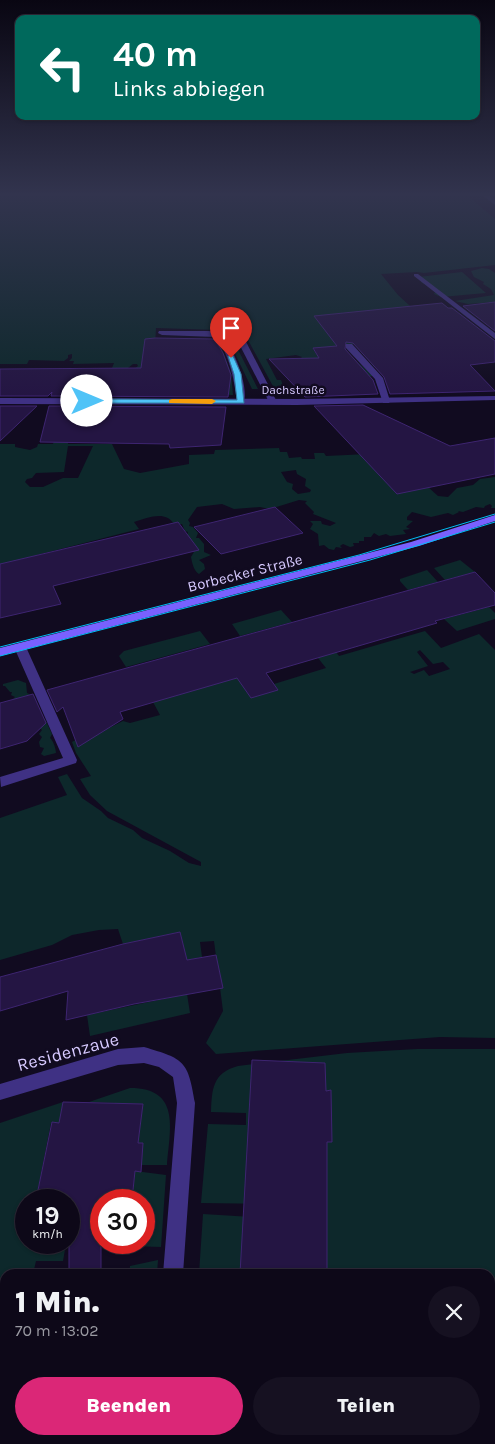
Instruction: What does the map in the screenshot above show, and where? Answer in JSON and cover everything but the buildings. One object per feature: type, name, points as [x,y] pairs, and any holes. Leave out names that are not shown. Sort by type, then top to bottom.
[{"type":"street","points":[[416,275],[495,337]]},
{"type":"street","points":[[236,330],[273,402]]},
{"type":"street","points":[[162,333],[209,333],[219,335],[226,346],[237,374],[241,402]]},
{"type":"street","points":[[349,346],[379,378],[386,401]]},
{"type":"street","name":"Dachstraße","points":[[0,401],[273,402],[495,398]]},
{"type":"street","name":"Borbecker Straße","points":[[0,652],[415,544],[495,518]]},
{"type":"street","points":[[1,782],[70,760],[20,647]]},
{"type":"street","name":"Residenzaue","points":[[0,1092],[118,1057],[144,1055],[164,1060],[174,1067],[182,1077],[186,1103],[173,1269]]},
{"type":"green space","points":[[0,262],[495,262],[495,265],[424,273],[381,274],[398,295],[432,326],[386,366],[374,367],[356,344],[313,349],[324,365],[356,361],[374,376],[359,377],[300,359],[302,357],[296,355],[266,359],[277,380],[281,380],[287,396],[280,395],[275,390],[241,327],[227,328],[258,389],[252,389],[227,337],[219,330],[156,328],[155,345],[221,346],[231,373],[134,369],[138,366],[137,364],[133,364],[128,368],[112,368],[114,363],[73,364],[74,361],[69,361],[72,358],[72,354],[68,355],[68,358],[64,361],[29,360],[27,364],[0,364]]},
{"type":"green space","points":[[482,268],[489,269],[495,273],[495,302],[468,304],[455,301],[494,295],[491,289],[483,284],[484,282],[474,277],[471,271]]},
{"type":"green space","points":[[462,272],[486,293],[441,297],[434,294],[435,292],[428,285],[422,283],[418,277]]},
{"type":"green space","points":[[231,373],[233,395],[202,394],[229,389]]},
{"type":"green space","points":[[57,429],[69,429],[68,444],[112,444],[124,469],[140,473],[189,464],[189,455],[214,454],[215,450],[279,448],[280,452],[287,452],[289,458],[301,457],[302,459],[315,459],[314,453],[324,453],[326,456],[368,454],[428,487],[438,496],[448,497],[457,488],[473,485],[480,479],[495,477],[495,508],[491,508],[490,504],[484,508],[476,507],[463,512],[458,511],[453,515],[448,513],[431,517],[412,512],[407,517],[407,520],[413,521],[406,527],[410,529],[403,530],[406,534],[379,536],[374,533],[371,537],[364,537],[364,541],[353,543],[354,546],[350,547],[343,544],[340,546],[342,548],[336,547],[334,550],[324,545],[319,546],[318,534],[310,529],[313,524],[310,521],[321,521],[322,524],[330,526],[336,523],[313,514],[314,512],[305,503],[307,501],[299,500],[270,509],[260,507],[234,509],[222,504],[197,507],[188,520],[189,526],[193,527],[198,533],[196,538],[199,538],[204,544],[204,552],[211,555],[199,560],[204,564],[205,569],[199,574],[192,562],[191,557],[194,552],[191,552],[187,536],[188,532],[185,531],[182,524],[174,524],[166,517],[156,516],[134,522],[139,529],[37,555],[0,587],[0,444],[15,444],[15,447],[30,450],[37,447],[38,444],[53,444]],"holes":[[[68,446],[93,446],[78,478],[63,478],[43,487],[30,487],[25,482],[36,473],[64,472]],[[296,470],[297,474],[306,479],[305,486],[311,490],[310,492],[298,494],[292,489],[293,484],[287,482],[281,472]]]},
{"type":"green space","points":[[460,560],[475,572],[445,580],[434,568]]},
{"type":"green space","points":[[427,570],[438,582],[408,590],[400,581],[400,579]]},
{"type":"green space","points":[[489,607],[495,613],[495,619],[457,631],[444,619]]},
{"type":"green space","points":[[281,610],[292,622],[240,636],[232,624]]},
{"type":"green space","points":[[200,631],[210,644],[126,667],[119,656],[124,651]]},
{"type":"green space","points":[[425,631],[441,648],[479,634],[495,650],[495,1038],[440,1037],[216,1054],[206,1043],[223,1011],[214,941],[200,942],[202,957],[187,960],[180,932],[123,944],[118,929],[99,930],[72,935],[52,945],[0,960],[0,818],[67,795],[58,777],[67,774],[82,798],[108,818],[133,830],[142,838],[170,851],[189,863],[201,866],[201,862],[107,811],[90,795],[80,779],[91,776],[76,753],[72,742],[123,721],[130,723],[160,715],[153,702],[236,677],[278,690],[274,684],[326,668],[314,653],[333,648],[339,656]],"holes":[[[420,650],[433,664],[443,662],[450,669],[429,676],[424,670],[414,674],[410,672],[428,666],[417,652]]]},
{"type":"green space","points":[[18,680],[26,683],[27,693],[31,695],[39,709],[20,704],[13,699],[15,697],[11,695],[12,692],[3,686],[3,684]]},
{"type":"green space","points":[[42,718],[45,719],[52,734],[50,738],[56,753],[44,756],[41,754],[44,748],[40,747],[39,742],[42,737],[39,734],[42,730],[39,727]]},
{"type":"green space","points":[[187,994],[190,1013],[90,1036],[87,1015]]},
{"type":"green space","points":[[417,1049],[495,1049],[495,1269],[199,1269],[203,1214],[320,1221],[271,1204],[201,1203],[208,1124],[246,1125],[246,1113],[211,1112],[213,1090],[218,1078],[229,1069],[238,1066],[347,1053]]},
{"type":"green space","points":[[130,1088],[146,1090],[158,1095],[165,1103],[169,1113],[170,1125],[167,1165],[141,1165],[143,1144],[138,1143],[143,1104],[89,1102]]},
{"type":"green space","points":[[63,1102],[59,1123],[51,1123],[38,1189],[15,1189],[15,1254],[64,1254],[63,1261],[36,1261],[34,1269],[0,1269],[0,1123]]},
{"type":"green space","points":[[135,1171],[166,1175],[161,1247],[155,1247],[155,1189],[133,1189]]},
{"type":"green space","points":[[80,1231],[90,1231],[90,1245],[80,1244]]},
{"type":"green space","points":[[158,1260],[157,1269],[130,1269],[130,1266]]},
{"type":"tram line","points":[[0,647],[359,555],[495,514]]},
{"type":"tram line","points":[[0,656],[370,560],[495,522]]},
{"type":"slow traffic","points":[[172,401],[212,401]]},
{"type":"route","points":[[87,401],[241,402],[237,374],[231,358]]}]
